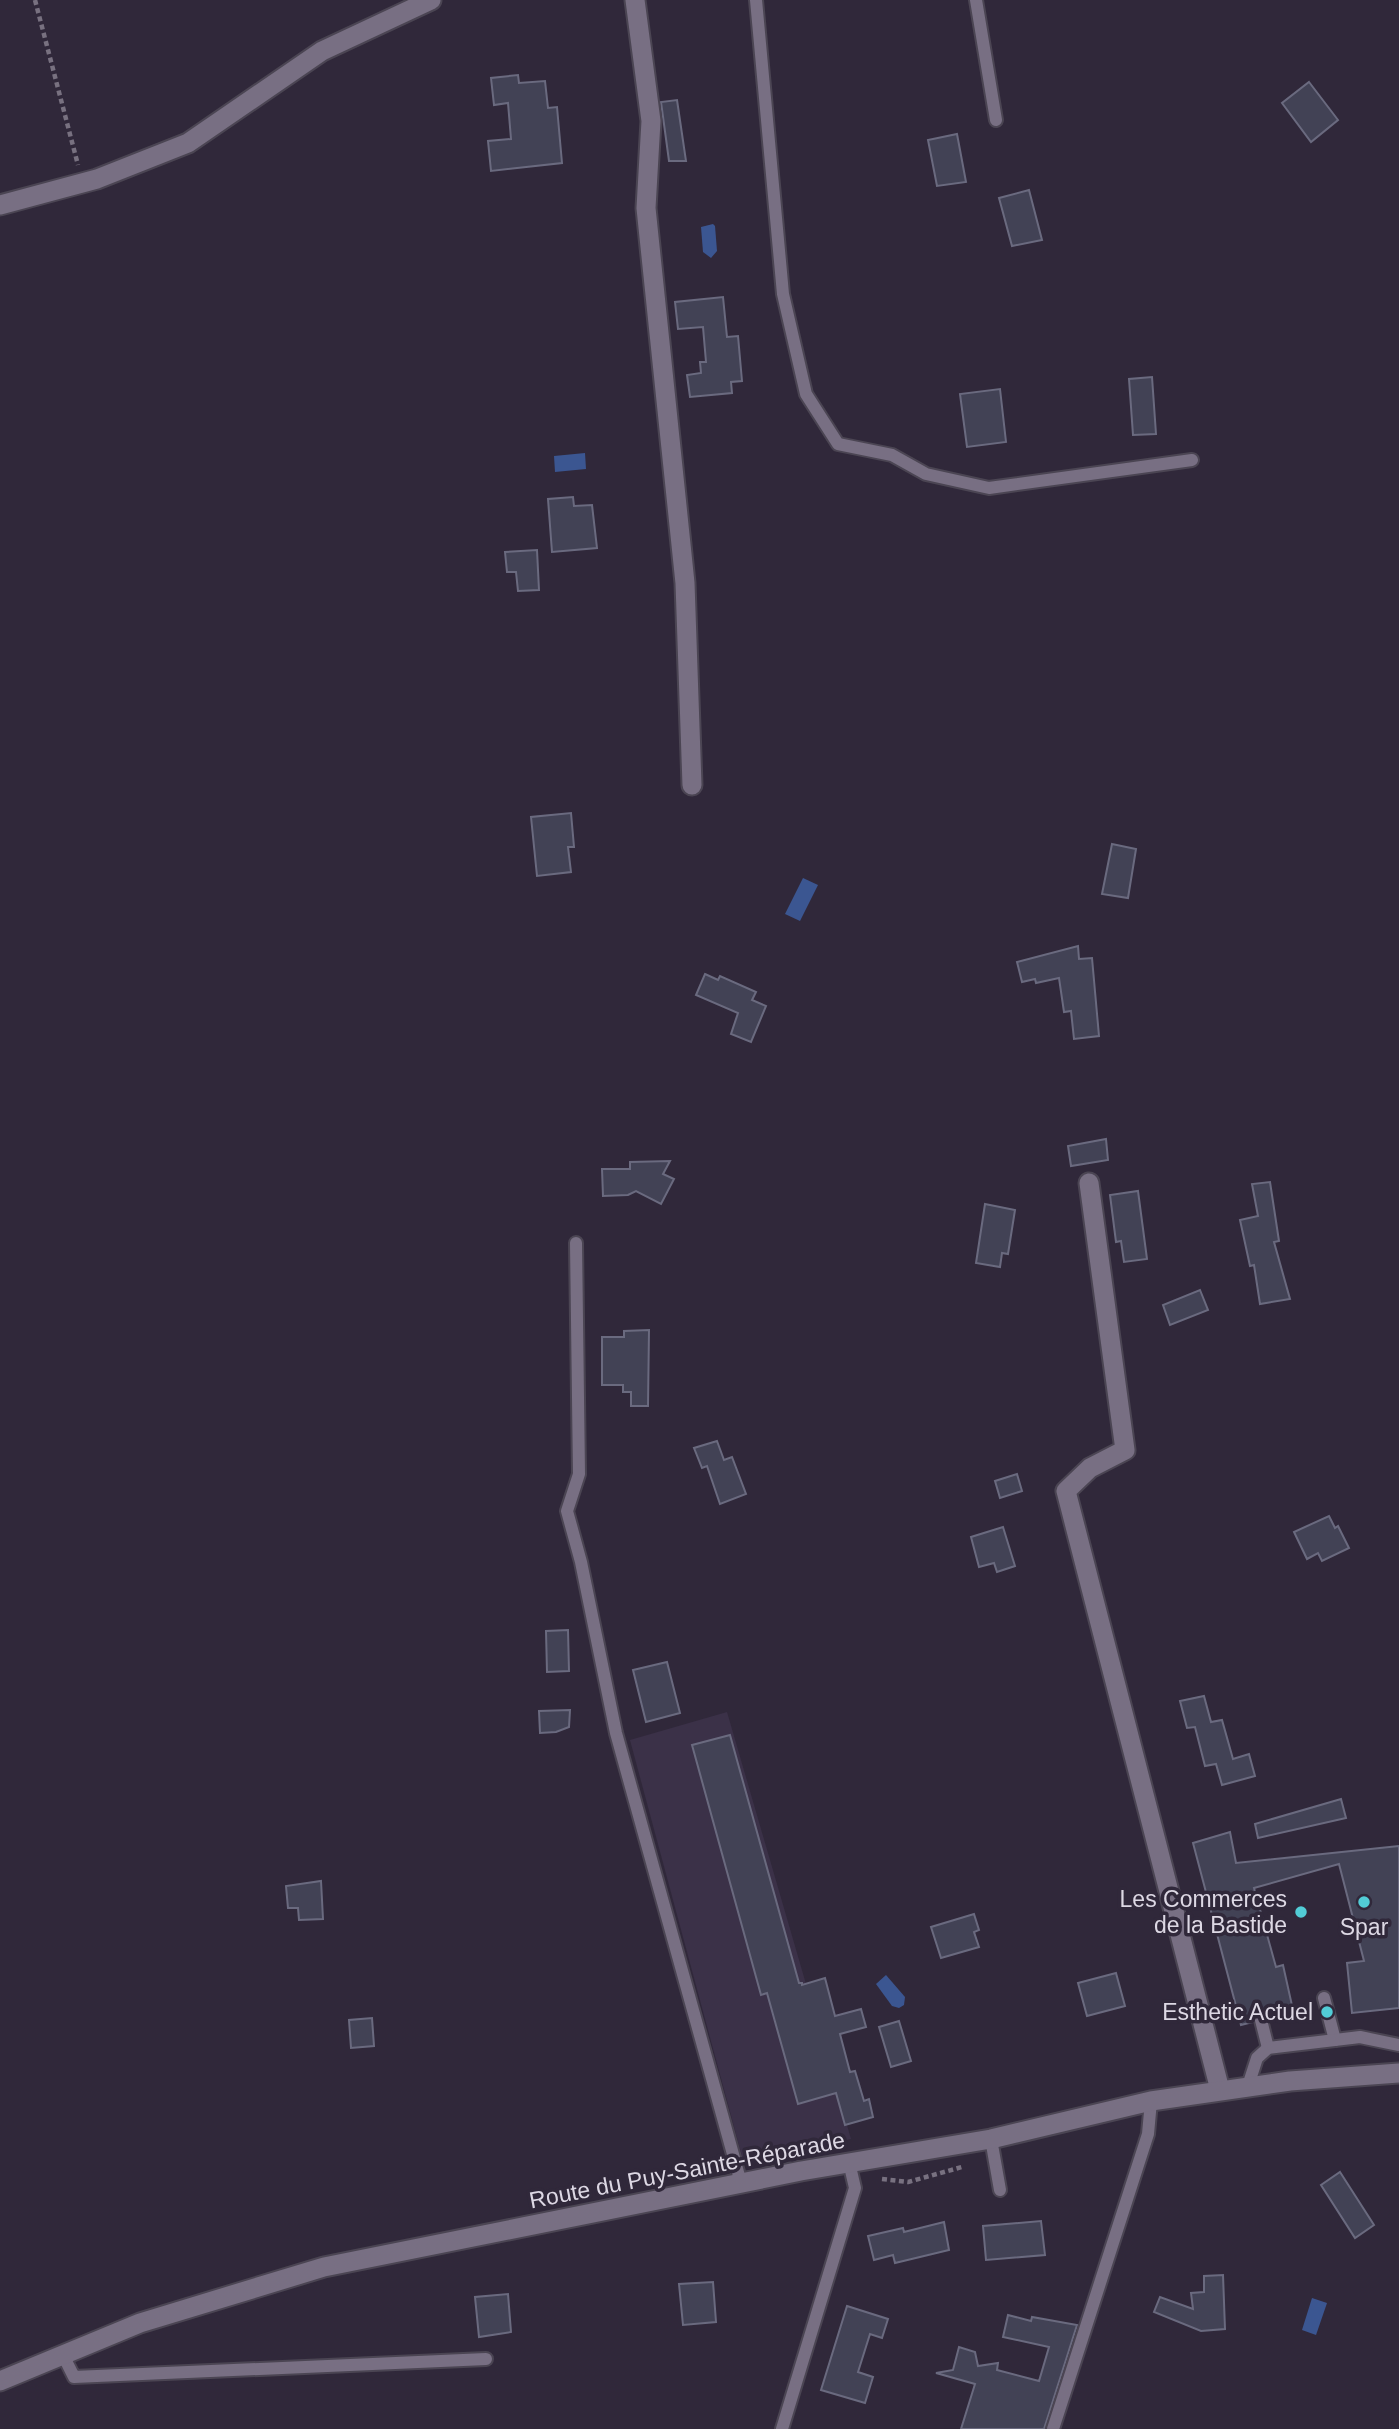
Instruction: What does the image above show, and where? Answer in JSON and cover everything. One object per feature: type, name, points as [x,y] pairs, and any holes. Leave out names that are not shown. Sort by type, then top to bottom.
[{"type":"street","points":[[0,205],[83,183],[188,143],[322,51],[431,0]]},
{"type":"street","points":[[635,0],[651,121],[646,208],[685,583],[692,785]]},
{"type":"street","points":[[1089,1183],[1125,1450],[1090,1468],[1066,1491],[1220,2090]]},
{"type":"street","name":"Route du Puy-Sainte-Réparade","points":[[0,2381],[140,2323],[324,2267],[849,2162],[991,2139],[1151,2101],[1248,2086],[1399,2073]]},
{"type":"lane","points":[[756,0],[783,294],[806,394],[838,444],[892,455],[926,474],[989,488],[1192,460]]},
{"type":"lane","points":[[976,0],[996,120]]},
{"type":"lane","points":[[576,1243],[579,1474],[567,1511],[581,1562],[616,1733],[741,2183]]},
{"type":"lane","points":[[1324,1998],[1335,2040]]},
{"type":"lane","points":[[1261,2020],[1268,2048]]},
{"type":"lane","points":[[1248,2086],[1257,2057],[1268,2048],[1360,2037],[1399,2045]]},
{"type":"lane","points":[[1053,2429],[1148,2134],[1151,2101]]},
{"type":"lane","points":[[991,2139],[1000,2190]]},
{"type":"lane","points":[[782,2429],[855,2188],[849,2162]]},
{"type":"lane","points":[[63,2355],[74,2377],[486,2359]]},
{"type":"path","points":[[35,0],[83,183]]},
{"type":"shaded area","points":[[727,1712],[851,2139],[743,2160],[630,1740]]},
{"type":"water","points":[[713,224],[717,251],[711,258],[703,252],[701,227]]},
{"type":"water","points":[[585,453],[586,469],[555,472],[554,456]]},
{"type":"water","points":[[803,878],[818,885],[800,921],[785,914]]},
{"type":"water","points":[[886,1975],[905,1997],[904,2005],[899,2008],[892,2006],[876,1984]]},
{"type":"water","points":[[1312,2298],[1327,2303],[1316,2335],[1302,2330]]},
{"type":"building","points":[[518,75],[519,83],[545,81],[548,108],[557,107],[562,163],[491,171],[488,141],[511,139],[508,103],[494,105],[491,78]]},
{"type":"building","points":[[1309,82],[1338,120],[1311,142],[1282,103]]},
{"type":"building","points":[[677,100],[686,161],[669,161],[661,102]]},
{"type":"building","points":[[957,134],[966,182],[937,186],[928,140]]},
{"type":"building","points":[[1029,190],[1042,240],[1012,246],[999,198]]},
{"type":"building","points":[[723,297],[727,337],[738,336],[742,381],[731,382],[732,393],[690,397],[687,375],[701,373],[700,362],[706,362],[703,327],[678,329],[675,302]]},
{"type":"building","points":[[1152,377],[1156,434],[1133,435],[1129,379]]},
{"type":"building","points":[[1000,389],[1006,442],[967,447],[960,394]]},
{"type":"building","points":[[573,497],[574,506],[592,505],[597,548],[552,552],[548,499]]},
{"type":"building","points":[[537,550],[539,590],[518,591],[516,572],[507,572],[505,552]]},
{"type":"building","points":[[571,813],[574,847],[568,847],[571,872],[537,876],[531,817]]},
{"type":"building","points":[[1112,844],[1136,849],[1128,898],[1102,894]]},
{"type":"building","points":[[1078,946],[1079,959],[1092,958],[1099,1036],[1074,1039],[1071,1011],[1064,1012],[1059,978],[1036,983],[1035,979],[1022,982],[1017,962]]},
{"type":"building","points":[[705,974],[718,980],[720,976],[756,992],[752,1000],[766,1006],[751,1042],[731,1034],[738,1013],[696,995]]},
{"type":"building","points":[[1106,1139],[1108,1160],[1071,1166],[1068,1146]]},
{"type":"building","points":[[670,1161],[663,1174],[674,1179],[661,1204],[636,1191],[628,1195],[603,1196],[602,1169],[630,1169],[630,1162]]},
{"type":"building","points":[[1270,1182],[1279,1241],[1274,1242],[1290,1299],[1260,1304],[1254,1265],[1250,1266],[1240,1220],[1258,1216],[1252,1184]]},
{"type":"building","points":[[1138,1191],[1147,1259],[1124,1262],[1121,1241],[1116,1242],[1110,1195]]},
{"type":"building","points":[[985,1204],[1015,1210],[1008,1254],[1002,1253],[1000,1267],[976,1263]]},
{"type":"building","points":[[1200,1290],[1208,1310],[1170,1325],[1163,1305]]},
{"type":"building","points":[[649,1330],[648,1406],[631,1406],[631,1392],[623,1392],[623,1385],[602,1385],[602,1337],[624,1337],[624,1331]]},
{"type":"building","points":[[717,1441],[724,1460],[732,1457],[746,1494],[720,1504],[707,1466],[702,1468],[694,1448]]},
{"type":"building","points":[[1017,1474],[1022,1491],[1000,1498],[995,1481]]},
{"type":"building","points":[[1329,1516],[1335,1528],[1338,1526],[1349,1548],[1322,1561],[1318,1553],[1307,1559],[1294,1532]]},
{"type":"building","points":[[1003,1527],[1015,1566],[997,1572],[994,1563],[979,1567],[971,1537]]},
{"type":"building","points":[[568,1630],[569,1671],[547,1672],[546,1631]]},
{"type":"building","points":[[667,1662],[680,1713],[646,1722],[633,1670]]},
{"type":"building","points":[[1204,1696],[1211,1722],[1222,1720],[1233,1759],[1249,1754],[1255,1776],[1222,1785],[1216,1764],[1205,1766],[1195,1727],[1187,1728],[1180,1701]]},
{"type":"building","points":[[570,1710],[569,1727],[556,1732],[540,1733],[539,1711]]},
{"type":"building","points":[[730,1735],[799,1983],[802,1985],[825,1978],[835,2016],[861,2009],[866,2027],[840,2034],[850,2072],[855,2071],[864,2101],[869,2099],[873,2117],[845,2125],[836,2093],[798,2104],[767,1993],[761,1995],[692,1745]]},
{"type":"building","points":[[1341,1799],[1346,1818],[1258,1838],[1255,1824]]},
{"type":"building","points":[[1230,1832],[1236,1863],[1399,1846],[1399,2008],[1352,2013],[1347,1963],[1364,1961],[1339,1864],[1254,1888],[1276,1967],[1283,1965],[1293,2010],[1269,2017],[1264,2012],[1258,2012],[1253,2017],[1253,2022],[1241,2025],[1193,1843]]},
{"type":"building","points":[[321,1881],[323,1919],[299,1920],[298,1908],[288,1908],[286,1886]]},
{"type":"building","points":[[974,1914],[979,1930],[974,1932],[979,1947],[941,1958],[931,1927]]},
{"type":"building","points":[[1116,1973],[1125,2006],[1087,2016],[1078,1983]]},
{"type":"building","points":[[372,2018],[374,2046],[351,2048],[349,2020]]},
{"type":"building","points":[[899,2021],[911,2061],[891,2067],[879,2027]]},
{"type":"building","points":[[1340,2172],[1374,2225],[1355,2238],[1321,2185]]},
{"type":"building","points":[[1041,2221],[1045,2255],[986,2260],[983,2226]]},
{"type":"building","points":[[944,2222],[949,2250],[895,2263],[893,2255],[874,2260],[868,2236],[903,2228],[904,2232]]},
{"type":"building","points":[[1223,2275],[1225,2329],[1201,2331],[1154,2312],[1160,2297],[1193,2309],[1191,2293],[1204,2292],[1204,2276]]},
{"type":"building","points":[[713,2282],[716,2322],[683,2325],[679,2284]]},
{"type":"building","points":[[508,2294],[511,2332],[479,2337],[475,2297]]},
{"type":"building","points":[[847,2306],[888,2319],[882,2338],[870,2334],[858,2372],[873,2377],[865,2403],[821,2390]]},
{"type":"building","points":[[1008,2315],[1031,2321],[1032,2317],[1077,2325],[1044,2429],[961,2429],[975,2384],[936,2373],[953,2370],[959,2347],[975,2352],[978,2366],[998,2363],[997,2370],[1039,2381],[1049,2347],[1003,2337]]},
{"type":"place","name":"Spar","points":[[1364,1902]]},
{"type":"place","name":"Les Commerces de la Bastide","points":[[1301,1912]]},
{"type":"place","name":"Esthetic Actuel","points":[[1327,2012]]}]
